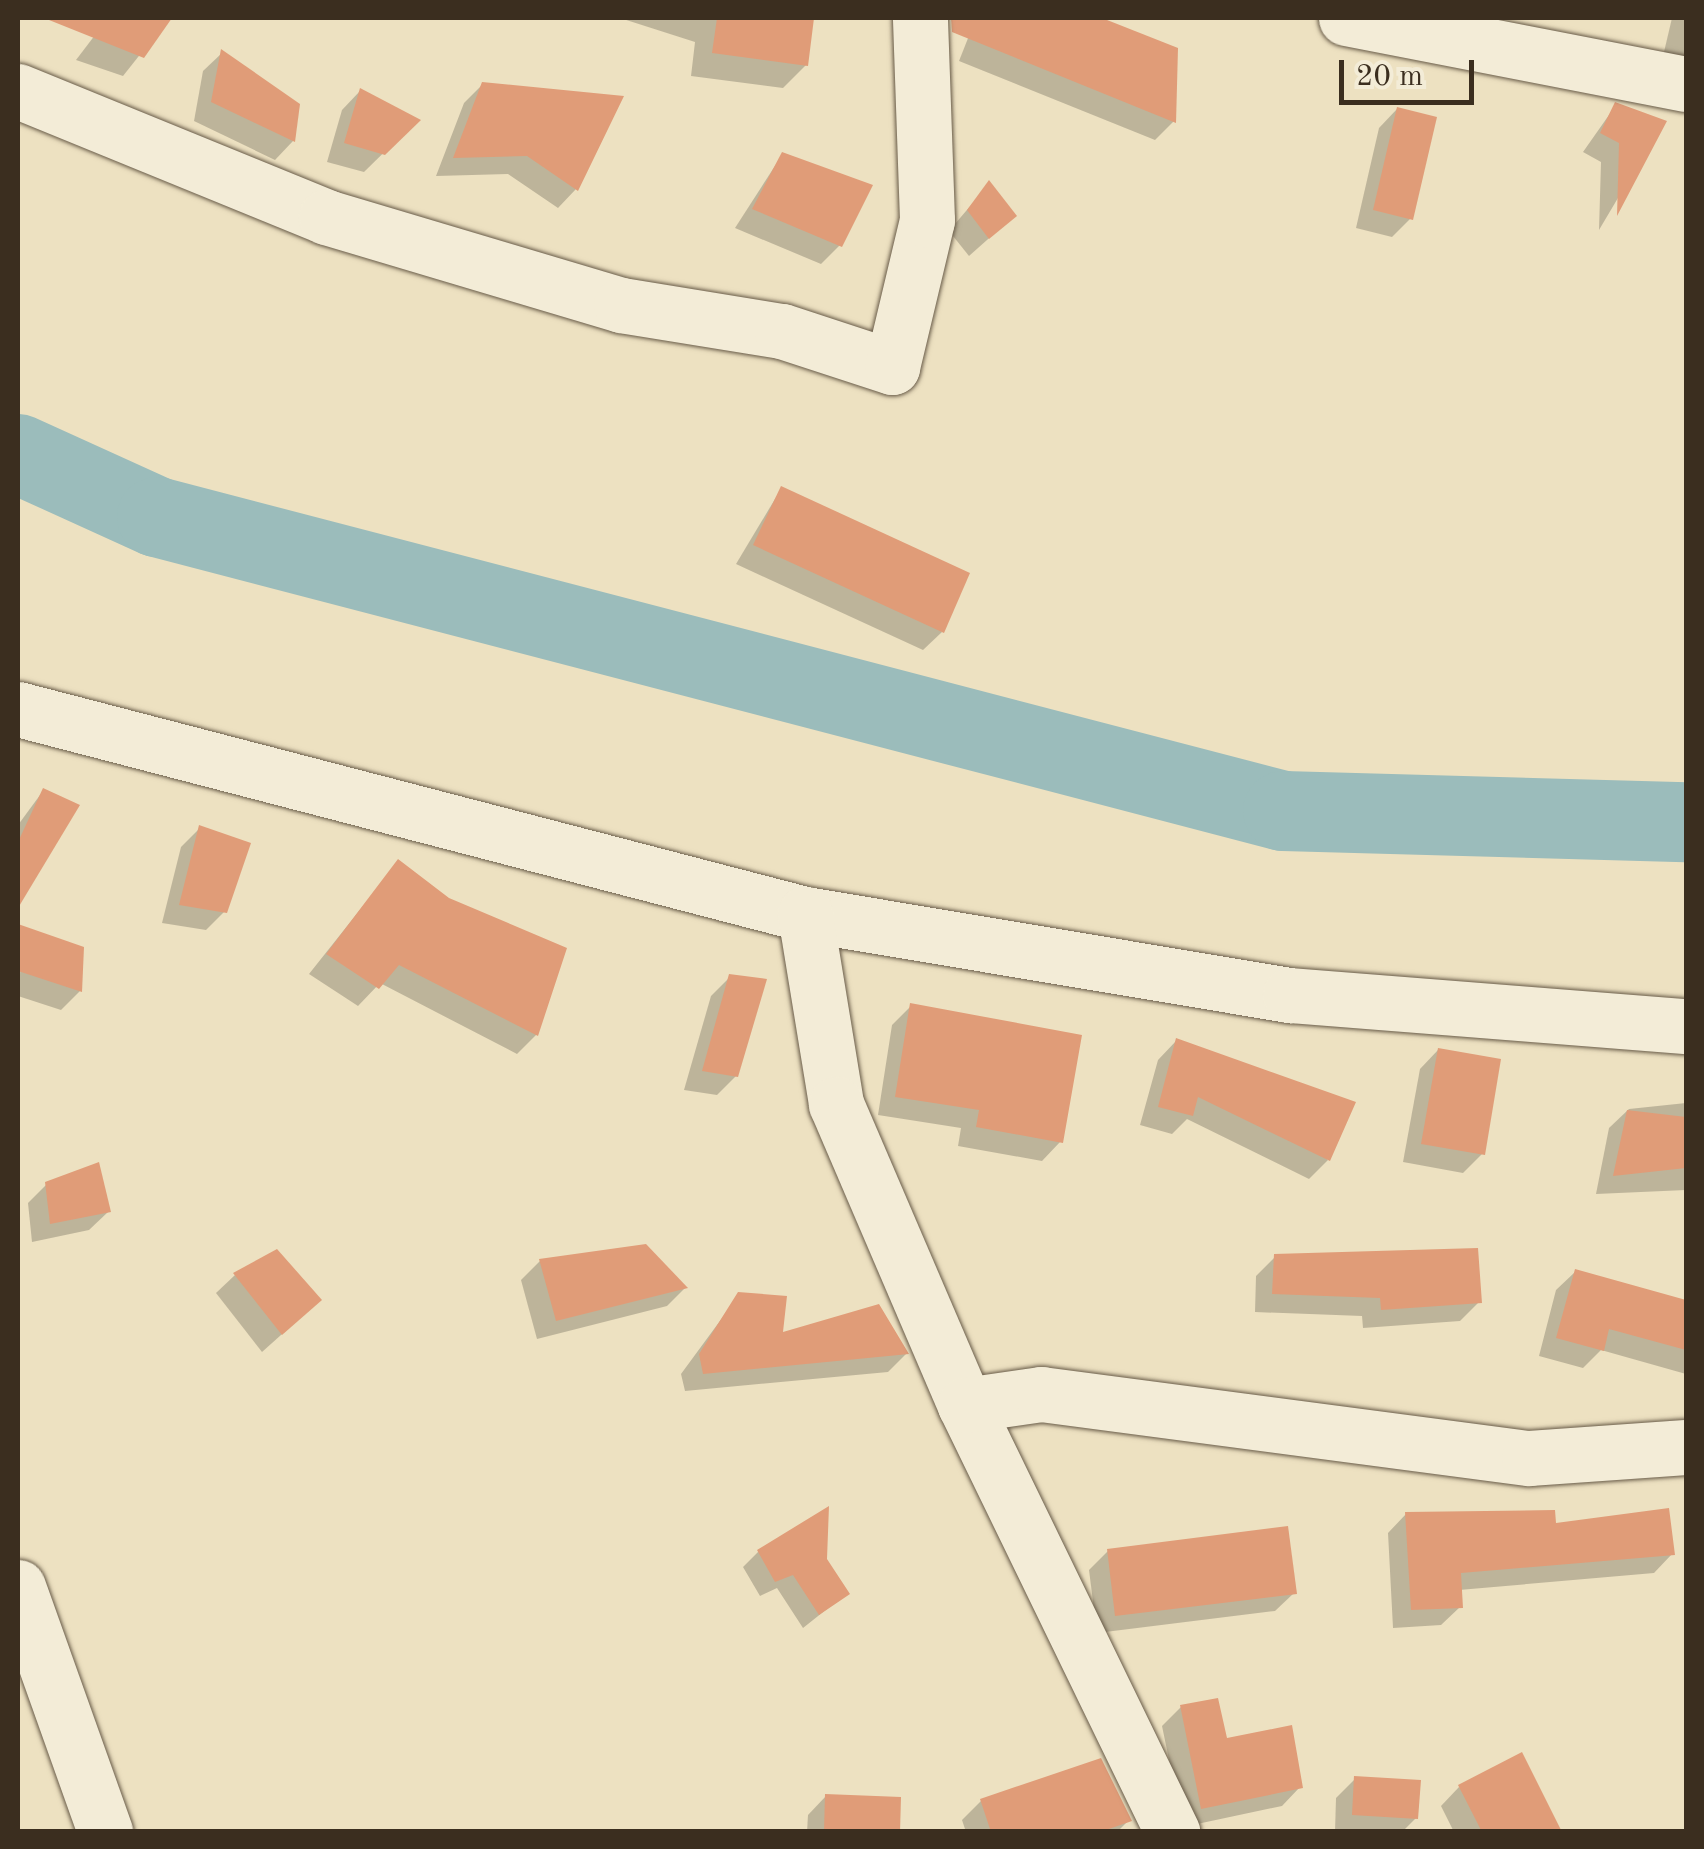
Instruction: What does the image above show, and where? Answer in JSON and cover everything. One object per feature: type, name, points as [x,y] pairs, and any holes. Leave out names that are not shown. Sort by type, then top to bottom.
[{"type":"street","points":[[18,91],[326,217],[621,305],[782,331],[892,367],[927,220],[920,18]]},
{"type":"street","points":[[1346,18],[1686,84]]},
{"type":"street","points":[[18,709],[805,914],[1290,996],[1686,1026]]},
{"type":"street","points":[[805,914],[836,1104],[965,1405],[1172,1832]]},
{"type":"street","points":[[965,1405],[1041,1394],[1528,1458],[1686,1447]]},
{"type":"street","points":[[18,1587],[105,1832]]},
{"type":"building","points":[[44,18],[172,18],[144,58]]},
{"type":"building","points":[[717,18],[814,18],[808,66],[712,53]]},
{"type":"building","points":[[951,18],[1102,18],[1178,48],[1176,123],[952,32]]},
{"type":"building","points":[[221,49],[300,104],[295,142],[211,102]]},
{"type":"building","points":[[482,82],[624,96],[578,191],[527,156],[453,158]]},
{"type":"building","points":[[360,88],[421,120],[385,155],[344,143]]},
{"type":"building","points":[[1615,102],[1667,121],[1617,216],[1619,143],[1600,133]]},
{"type":"building","points":[[1397,107],[1437,117],[1413,220],[1373,210]]},
{"type":"building","points":[[782,152],[873,185],[842,247],[752,209]]},
{"type":"building","points":[[989,180],[1017,216],[989,239],[967,210]]},
{"type":"building","points":[[781,486],[970,573],[944,633],[753,545]]},
{"type":"building","points":[[43,788],[80,805],[18,908],[18,842]]},
{"type":"building","points":[[199,825],[251,843],[227,913],[179,905]]},
{"type":"building","points":[[398,859],[449,898],[567,948],[538,1036],[399,965],[379,989],[326,954]]},
{"type":"building","points":[[18,924],[84,947],[82,992],[18,971]]},
{"type":"building","points":[[729,974],[767,979],[738,1077],[702,1071]]},
{"type":"building","points":[[910,1003],[1082,1035],[1063,1143],[976,1127],[979,1110],[895,1097]]},
{"type":"building","points":[[1176,1038],[1356,1102],[1330,1161],[1198,1097],[1193,1116],[1158,1107]]},
{"type":"building","points":[[1438,1048],[1501,1059],[1485,1155],[1421,1144]]},
{"type":"building","points":[[1627,1110],[1686,1117],[1686,1168],[1613,1176]]},
{"type":"building","points":[[99,1162],[111,1212],[50,1224],[45,1182]]},
{"type":"building","points":[[646,1244],[688,1288],[556,1321],[539,1259]]},
{"type":"building","points":[[1478,1248],[1482,1303],[1381,1310],[1380,1298],[1272,1294],[1274,1254]]},
{"type":"building","points":[[277,1249],[322,1300],[282,1335],[233,1273]]},
{"type":"building","points":[[1575,1269],[1686,1300],[1686,1350],[1609,1329],[1604,1351],[1556,1338]]},
{"type":"building","points":[[738,1292],[787,1296],[783,1332],[879,1304],[909,1354],[703,1374],[699,1354]]},
{"type":"building","points":[[829,1506],[827,1559],[850,1594],[819,1615],[793,1575],[775,1582],[757,1550]]},
{"type":"building","points":[[1669,1508],[1675,1555],[1461,1573],[1463,1608],[1411,1610],[1405,1512],[1555,1510],[1556,1523]]},
{"type":"building","points":[[1288,1526],[1297,1594],[1115,1616],[1107,1549]]},
{"type":"building","points":[[1218,1698],[1227,1738],[1292,1725],[1303,1788],[1201,1809],[1180,1705]]},
{"type":"building","points":[[1522,1752],[1562,1832],[1482,1832],[1458,1785]]},
{"type":"building","points":[[1101,1758],[1132,1821],[1100,1832],[991,1832],[980,1799]]},
{"type":"building","points":[[1354,1776],[1421,1780],[1418,1819],[1352,1815]]},
{"type":"building","points":[[825,1794],[901,1797],[900,1832],[824,1832]]},
{"type":"waterway","points":[[18,454],[157,517],[1283,811],[1686,822]]}]
